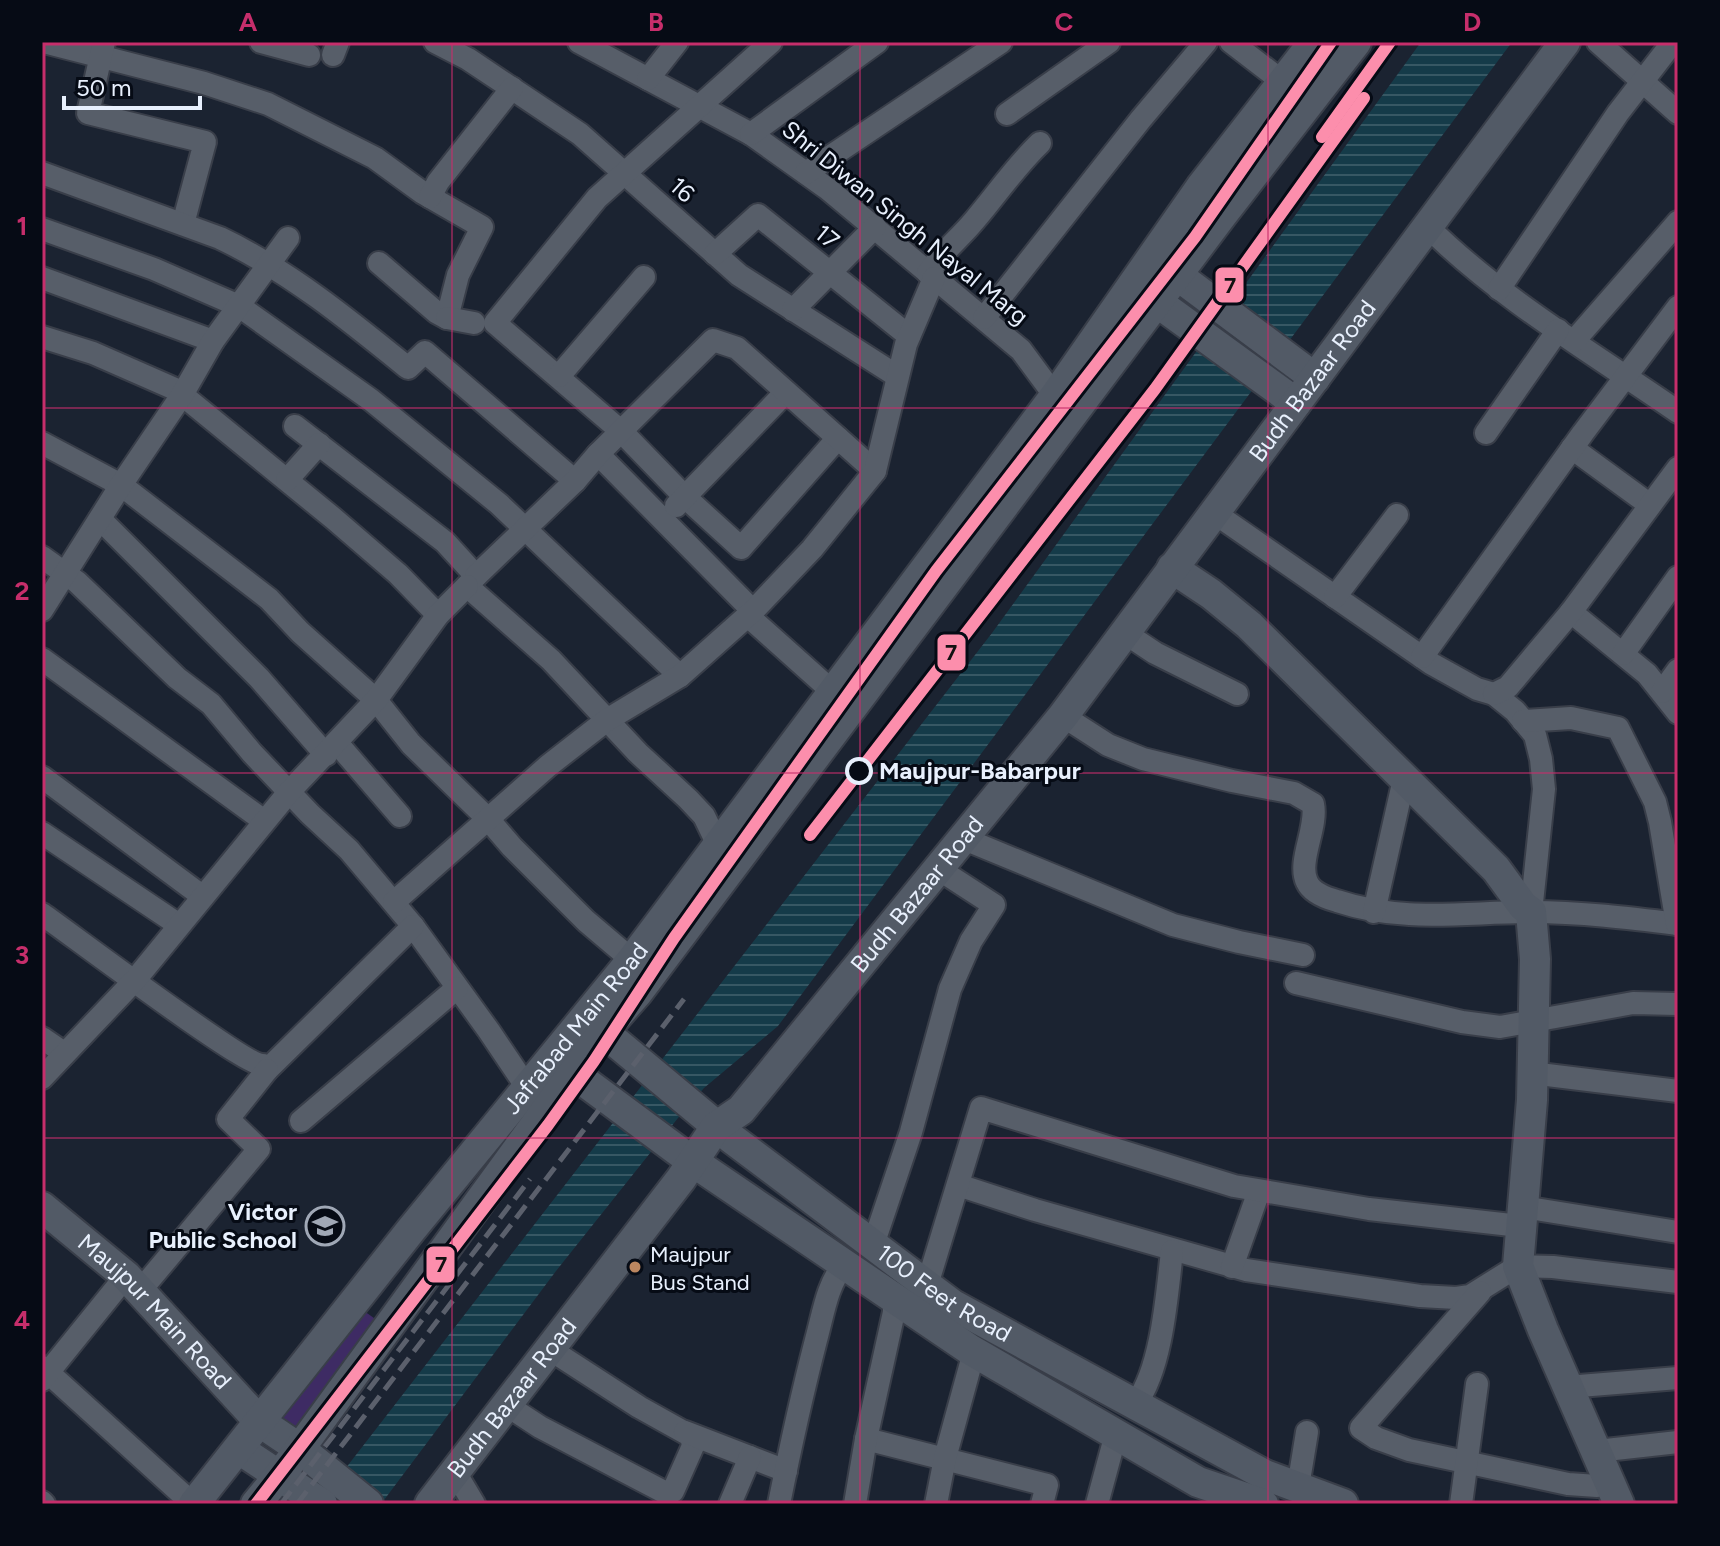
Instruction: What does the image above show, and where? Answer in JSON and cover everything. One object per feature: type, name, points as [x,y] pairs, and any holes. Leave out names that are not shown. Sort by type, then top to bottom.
[{"type":"main road","name":"Jafrabad Main Road","points":[[256,1504],[300,1449],[564,1062],[594,1024],[632,960],[1055,396],[1201,187],[1314,42]]},
{"type":"main road","name":"Jafrabad Main Road","points":[[594,1024],[638,992],[1356,42]]},
{"type":"main road","name":"Budh Bazaar Road","points":[[430,1504],[551,1350],[716,1127],[741,1110],[1063,716],[1565,42]]},
{"type":"main road","points":[[1177,275],[1315,378]]},
{"type":"main road","points":[[1157,302],[1296,403]]},
{"type":"main road","points":[[1172,568],[1249,625],[1496,869],[1523,906],[1531,912],[1535,959],[1532,1100],[1518,1266],[1614,1493]]},
{"type":"main road","name":"100 Feet Road","points":[[594,1024],[716,1127],[953,1305],[1265,1475],[1343,1504]]},
{"type":"main road","name":"Jafrabad Main Road","points":[[194,1504],[411,1230],[528,1089],[564,1062]]},
{"type":"main road","name":"100 Feet Road","points":[[564,1062],[693,1162],[974,1352],[1220,1497],[1263,1504]]},
{"type":"main road","name":"Maujpur Main Road","points":[[42,1207],[133,1283],[260,1422],[300,1449],[330,1492]]},
{"type":"main road","points":[[239,1449],[279,1476],[368,1504]]},
{"type":"street","points":[[44,42],[102,50],[255,98],[375,158],[430,197],[482,227],[458,275],[447,318]]},
{"type":"street","points":[[261,42],[309,55]]},
{"type":"street","name":"16","points":[[435,42],[468,59],[580,134],[739,275],[897,376]]},
{"type":"street","points":[[648,79],[677,42]]},
{"type":"street","points":[[771,42],[597,198],[495,323],[622,432],[685,497],[741,548],[838,438]]},
{"type":"street","points":[[751,134],[877,42]]},
{"type":"street","points":[[806,173],[1001,42]]},
{"type":"street","points":[[1007,114],[1109,42]]},
{"type":"street","points":[[984,318],[1206,42]]},
{"type":"street","points":[[1231,42],[1283,82]]},
{"type":"street","points":[[1598,42],[1678,113]]},
{"type":"street","points":[[1499,289],[1532,244],[1553,207],[1673,42]]},
{"type":"street","name":"Shri Diwan Singh Nayal Marg","points":[[589,44],[751,134],[806,173],[1021,350],[1055,396]]},
{"type":"street","points":[[102,50],[88,113],[205,142],[183,224]]},
{"type":"street","points":[[430,197],[438,182],[512,88]]},
{"type":"street","points":[[394,902],[607,720],[680,676],[750,613],[812,549],[875,471],[881,456],[897,376],[938,258],[973,222],[1013,169],[1040,143]]},
{"type":"street","points":[[42,173],[220,238],[335,309],[408,368],[425,352],[575,481]]},
{"type":"street","name":"17","points":[[715,254],[758,215],[909,336]]},
{"type":"street","points":[[1486,433],[1566,336],[1678,222]]},
{"type":"street","points":[[793,310],[875,227]]},
{"type":"street","points":[[1428,227],[1464,262],[1499,289],[1678,412]]},
{"type":"street","points":[[42,229],[154,269],[239,306],[381,408],[499,504],[680,676]]},
{"type":"street","points":[[42,610],[182,395],[213,341],[288,238]]},
{"type":"street","points":[[379,263],[436,312],[447,318],[474,323]]},
{"type":"street","points":[[559,376],[644,277]]},
{"type":"street","points":[[42,278],[213,341]]},
{"type":"street","points":[[1422,657],[1678,307]]},
{"type":"street","points":[[42,337],[137,370],[182,395],[398,574],[438,615]]},
{"type":"street","points":[[42,1078],[135,980],[264,821],[376,700],[438,615],[575,481],[704,346],[713,340],[737,348],[875,471]]},
{"type":"street","points":[[662,521],[786,392]]},
{"type":"street","points":[[295,426],[445,542],[471,581],[704,816],[718,845]]},
{"type":"street","points":[[42,443],[121,485],[246,579],[376,700],[411,744],[488,819],[512,847],[586,921],[632,960]]},
{"type":"street","points":[[287,480],[319,444]]},
{"type":"street","points":[[1572,448],[1650,505]]},
{"type":"street","points":[[598,454],[750,613],[833,692]]},
{"type":"street","points":[[1494,694],[1508,687],[1571,612],[1678,468]]},
{"type":"street","points":[[1213,512],[1422,657],[1477,689],[1494,694],[1535,735],[1544,789],[1531,912]]},
{"type":"street","points":[[1335,597],[1397,515]]},
{"type":"street","points":[[100,519],[400,816]]},
{"type":"street","points":[[42,557],[111,613],[177,678],[211,704],[289,792],[349,850],[413,926],[528,1089]]},
{"type":"street","points":[[1623,654],[1678,577]]},
{"type":"street","points":[[1571,612],[1647,674],[1678,713]]},
{"type":"street","points":[[1125,633],[1155,653],[1237,694]]},
{"type":"street","points":[[42,659],[264,821]]},
{"type":"street","points":[[1662,692],[1678,670]]},
{"type":"street","points":[[1063,716],[1108,745],[1143,759],[1304,797],[1313,804],[1315,813],[1305,879],[1323,897],[1374,912],[1459,916],[1531,912],[1678,924],[1655,802],[1618,728],[1571,718],[1523,721]]},
{"type":"street","points":[[42,777],[202,896]]},
{"type":"street","points":[[1374,912],[1404,779]]},
{"type":"street","points":[[42,833],[179,925]]},
{"type":"street","points":[[962,838],[1173,925],[1303,955]]},
{"type":"street","points":[[873,1245],[911,1132],[950,989],[971,941],[994,905],[937,868]]},
{"type":"street","points":[[42,914],[254,1064],[263,1065],[267,1070]]},
{"type":"street","points":[[194,1504],[44,1373],[259,1149],[228,1119],[267,1070],[413,926]]},
{"type":"street","points":[[1296,983],[1462,1022],[1500,1027],[1633,1003],[1678,1004]]},
{"type":"street","points":[[301,1121],[457,988]]},
{"type":"street","points":[[42,1038],[64,1053]]},
{"type":"street","points":[[1531,1073],[1678,1091]]},
{"type":"street","points":[[927,1285],[981,1108],[1259,1191],[1445,1220],[1521,1217],[1678,1232]]},
{"type":"street","points":[[958,1185],[1232,1267],[1436,1298],[1456,1298],[1481,1291]]},
{"type":"street","points":[[1232,1267],[1259,1191]]},
{"type":"street","points":[[1136,1403],[1152,1368],[1164,1315],[1172,1251]]},
{"type":"street","points":[[779,1504],[798,1411],[825,1306],[837,1273],[844,1265]]},
{"type":"street","points":[[1614,1493],[1597,1486],[1584,1486],[1409,1450],[1376,1438],[1361,1428],[1481,1291],[1518,1266],[1553,1267],[1678,1282]]},
{"type":"street","points":[[855,1504],[891,1327],[894,1298]]},
{"type":"street","points":[[551,1350],[639,1407],[685,1432],[786,1471]]},
{"type":"street","points":[[936,1504],[945,1458],[974,1352]]},
{"type":"street","points":[[1567,1387],[1678,1378]]},
{"type":"street","points":[[1461,1504],[1477,1384]]},
{"type":"street","points":[[508,1406],[666,1493],[669,1498]]},
{"type":"street","points":[[669,1498],[693,1446],[693,1438],[685,1432]]},
{"type":"street","points":[[1298,1487],[1307,1432]]},
{"type":"street","points":[[1097,1504],[1116,1434]]},
{"type":"street","points":[[866,1439],[1047,1485],[1042,1504]]},
{"type":"street","points":[[1597,1451],[1678,1442]]},
{"type":"street","points":[[730,1504],[750,1457]]},
{"type":"street","points":[[455,1472],[474,1504]]},
{"type":"shaded area","points":[[364,1311],[381,1323],[289,1448],[257,1401]]},
{"type":"water","points":[[1421,42],[1512,42],[778,1026],[704,1088],[678,1118],[556,1271],[381,1504],[318,1504],[992,633]]},
{"type":"railway","points":[[297,1504],[684,999]]},
{"type":"railway","points":[[281,1504],[530,1179]]},
{"type":"transit line","name":"7","points":[[256,1504],[548,1125],[674,938],[936,571],[1195,237],[1331,42]]},
{"type":"transit line","name":"7","points":[[1322,137],[1390,42]]},
{"type":"transit line","name":"7","points":[[810,835],[1155,389],[1364,98]]},
{"type":"place","name":"Maujpur-Babarpur","points":[[859,771]]},
{"type":"place","name":"Victor Public School","points":[[325,1226]]},
{"type":"place","name":"Maujpur Bus Stand","points":[[635,1267]]}]
